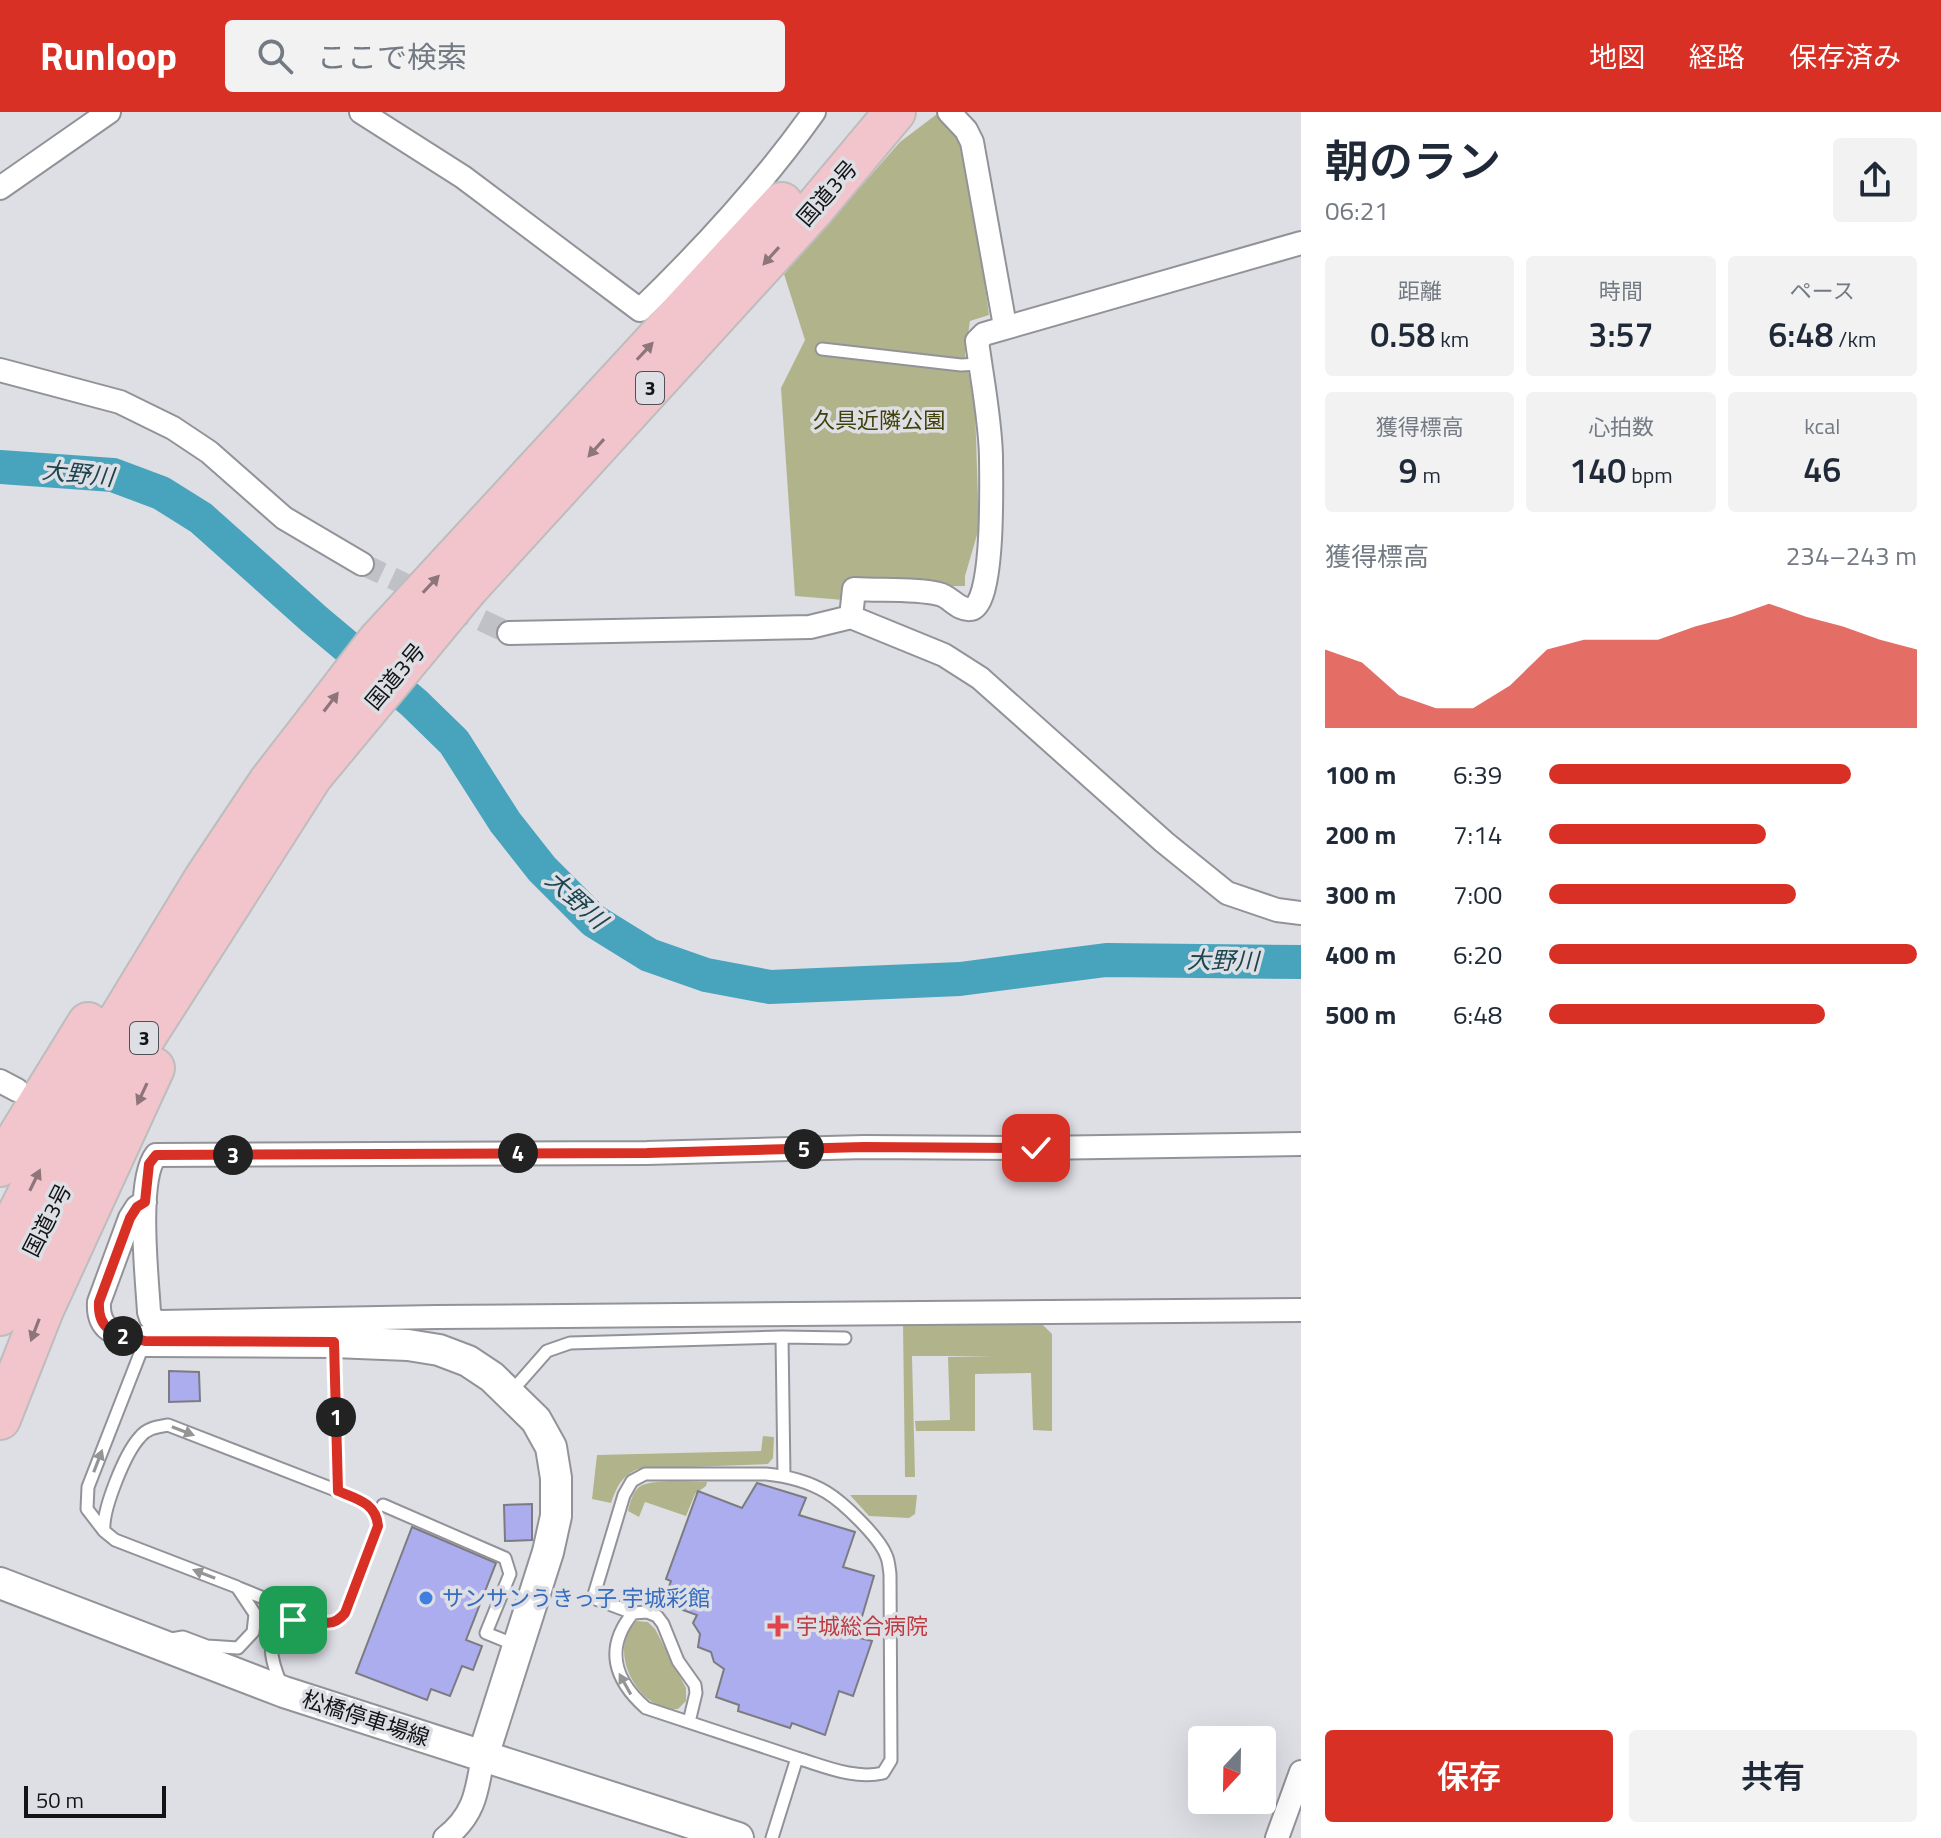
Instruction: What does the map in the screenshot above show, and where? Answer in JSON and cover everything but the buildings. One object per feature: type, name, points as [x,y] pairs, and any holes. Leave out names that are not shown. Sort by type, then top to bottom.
[{"type":"highway","name":"国道3号","points":[[0,1250],[96,1057],[205,878],[297,776],[392,652],[861,112]]},
{"type":"highway","name":"国道3号","points":[[392,652],[468,588],[813,210],[895,112]]},
{"type":"highway","name":"国道3号","points":[[0,1315],[35,1240],[126,1067],[297,776]]},
{"type":"highway","points":[[0,1166],[70,1050],[223,826],[297,776]]},
{"type":"highway","points":[[0,1419],[43,1310],[156,1065],[240,908],[297,776]]},
{"type":"main road","points":[[145,1341],[334,1342],[408,1345],[439,1350],[468,1361],[492,1377],[536,1420],[551,1447],[556,1478],[556,1516],[548,1552],[483,1756]]},
{"type":"main road","name":"松橋停車場線","points":[[0,1583],[284,1692],[738,1838]]},
{"type":"street","points":[[0,188],[109,112]]},
{"type":"street","points":[[361,112],[463,177],[640,310],[691,261],[790,146],[814,112]]},
{"type":"street","points":[[949,112],[966,130],[972,142],[1005,326]]},
{"type":"street","points":[[851,617],[854,589],[942,594],[961,608],[971,609],[984,596],[988,576],[991,454],[977,341],[984,334],[1301,243]]},
{"type":"street","points":[[0,370],[120,402],[173,428],[209,452],[284,518],[362,564]]},
{"type":"street","points":[[509,633],[810,627],[851,617],[944,655],[980,678],[1164,842],[1227,893],[1277,910],[1301,913]]},
{"type":"street","points":[[1301,1144],[864,1147],[647,1153],[156,1155],[141,1159],[149,1312],[151,1318],[159,1322],[1301,1310]]},
{"type":"street","points":[[145,1202],[137,1207],[130,1218],[99,1302],[98,1315],[105,1327],[117,1334],[145,1341]]},
{"type":"street","points":[[445,1838],[456,1830],[474,1804],[483,1756]]},
{"type":"street","points":[[1277,1838],[1301,1772]]},
{"type":"lane","points":[[822,349],[961,365],[980,364]]},
{"type":"lane","points":[[782,1337],[784,1476]]},
{"type":"lane","points":[[510,1393],[547,1351],[570,1343],[845,1338]]},
{"type":"lane","points":[[104,1531],[103,1520],[109,1498],[130,1452],[139,1438],[156,1427],[168,1425],[371,1506],[377,1514],[378,1526],[345,1613],[338,1622],[328,1624],[115,1540],[104,1531],[87,1509],[88,1487],[145,1341]]},
{"type":"lane","points":[[334,1342],[338,1491]]},
{"type":"lane","points":[[633,1613],[622,1627],[616,1646],[615,1666],[629,1694],[646,1708],[845,1773],[869,1777],[883,1773],[891,1760],[890,1574],[887,1557],[878,1541],[833,1496],[784,1476],[645,1474],[632,1481],[624,1495],[593,1598],[633,1613],[647,1612],[657,1616],[678,1661],[695,1685],[689,1722]]},
{"type":"lane","points":[[383,1505],[505,1558],[510,1574],[486,1633],[519,1646]]},
{"type":"lane","points":[[159,1645],[174,1637],[183,1637],[207,1646],[238,1648],[253,1632],[255,1614],[237,1587]]},
{"type":"lane","points":[[284,1692],[269,1653],[282,1628],[305,1615]]},
{"type":"lane","points":[[772,1838],[797,1758]]},
{"type":"green space","name":"久具近隣公園","points":[[937,114],[961,142],[969,165],[989,315],[970,321],[965,354],[975,407],[979,528],[965,586],[843,587],[844,600],[795,596],[781,388],[805,340],[784,274],[900,142]]},
{"type":"green space","points":[[903,1324],[1042,1324],[1052,1334],[1052,1431],[1033,1430],[1031,1373],[975,1374],[975,1431],[916,1431],[915,1421],[950,1420],[948,1357],[992,1356],[912,1356],[915,1477],[905,1477]]},
{"type":"green space","points":[[763,1436],[774,1437],[773,1458],[768,1464],[638,1469],[621,1482],[611,1503],[592,1499],[597,1455],[761,1451]]},
{"type":"green space","points":[[707,1482],[695,1494],[686,1516],[645,1502],[639,1517],[628,1511],[634,1493],[643,1485]]},
{"type":"green space","points":[[850,1495],[917,1495],[915,1514],[909,1518],[869,1516]]},
{"type":"green space","points":[[636,1621],[648,1622],[655,1629],[686,1688],[686,1701],[678,1709],[666,1708],[644,1696],[629,1674],[624,1649],[627,1635]]},
{"type":"waterway","name":"大野川","points":[[0,467],[113,475],[161,493],[201,518],[414,703],[454,742],[505,822],[542,869],[594,921],[649,955],[706,975],[770,987],[960,979],[1106,960],[1301,962]]},
{"type":"tunnel","points":[[362,564],[509,633]]},
{"type":"place","name":"サンサンうきっ子 宇城彩館","points":[[426,1598]]},
{"type":"place","name":"宇城総合病院","points":[[778,1626]]},
{"type":"route","points":[[293,1620],[305,1615],[328,1624],[338,1622],[345,1613],[378,1526],[377,1514],[371,1506],[338,1491],[334,1342],[145,1341],[117,1334],[105,1327],[98,1315],[99,1302],[130,1218],[137,1207],[145,1202],[149,1164],[156,1155],[1036,1148]]}]
